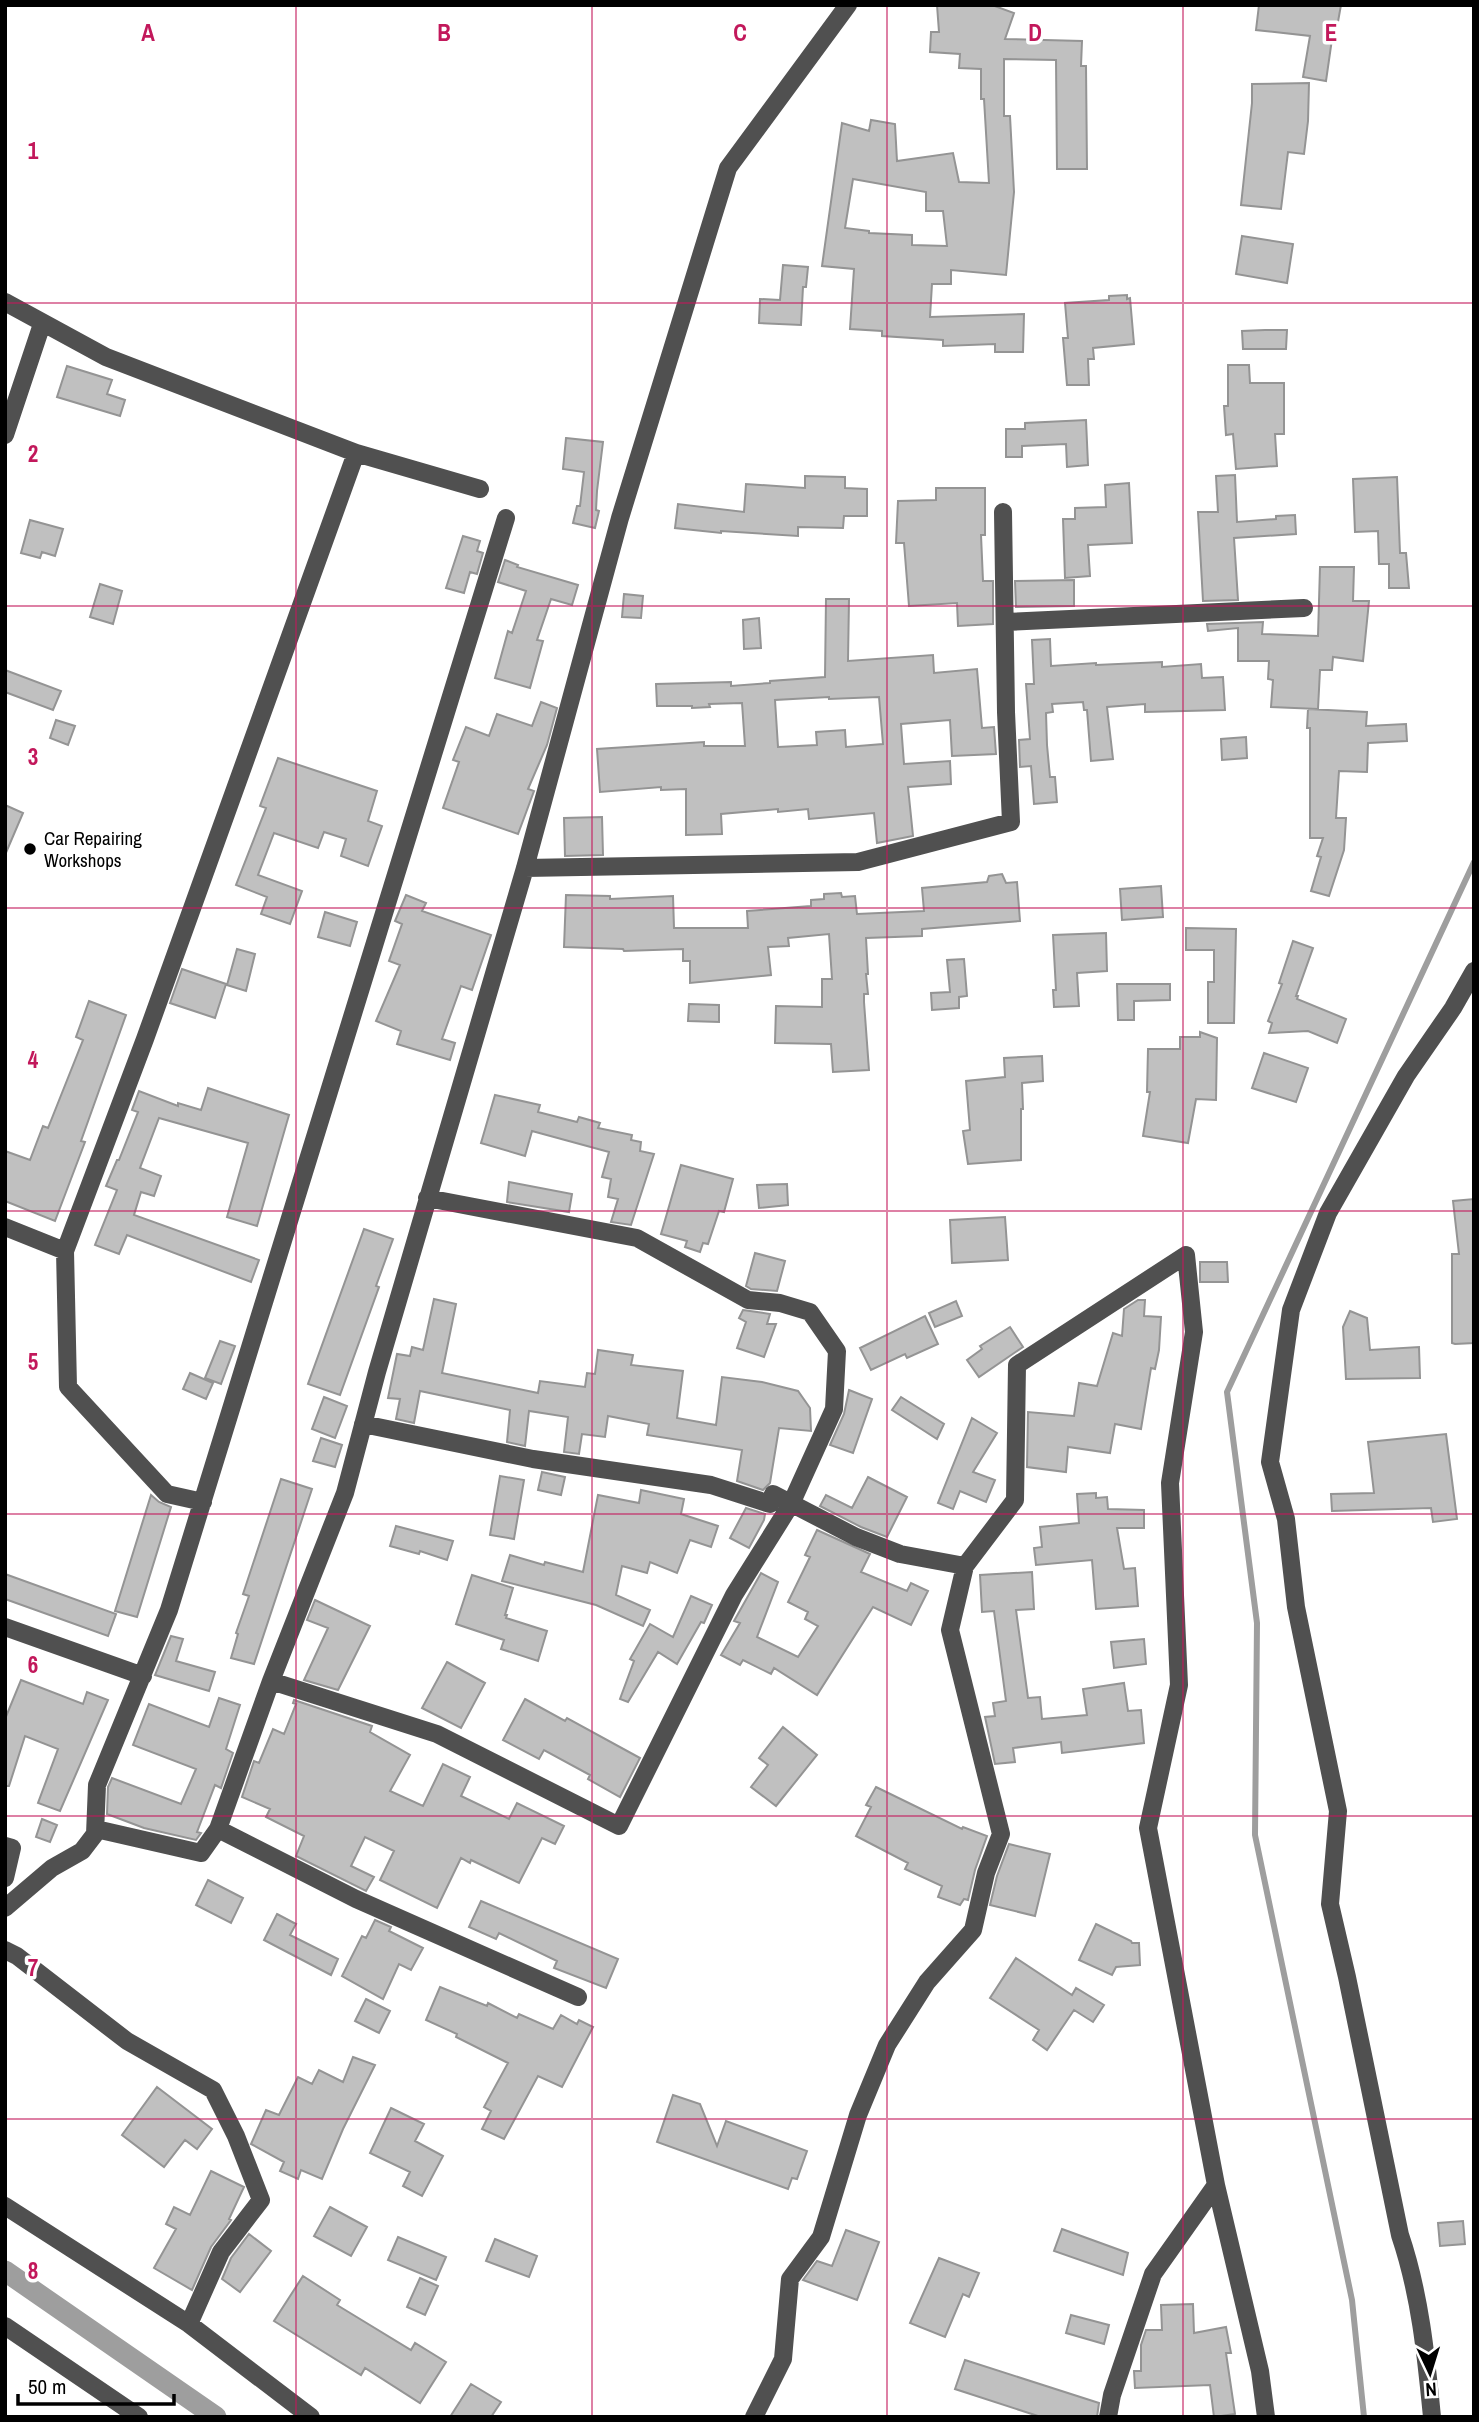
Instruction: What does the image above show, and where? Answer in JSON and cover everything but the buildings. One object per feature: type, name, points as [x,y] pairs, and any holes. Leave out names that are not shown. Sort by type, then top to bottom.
[{"type":"street","points":[[96,1829],[201,1853],[218,1829],[271,1681],[345,1493],[427,1198],[525,868],[620,518],[728,168],[848,5]]},
{"type":"street","points":[[5,302],[106,357],[356,453],[480,489]]},
{"type":"street","points":[[5,435],[42,324]]},
{"type":"street","points":[[203,1502],[167,1494],[68,1387],[65,1251],[150,1026],[356,453]]},
{"type":"street","points":[[525,868],[858,862],[1011,822],[1003,512]]},
{"type":"street","points":[[5,1908],[52,1868],[82,1851],[96,1829],[97,1785],[169,1609],[506,518]]},
{"type":"street","points":[[1004,622],[1304,608]]},
{"type":"street","points":[[1432,2417],[1423,2328],[1410,2266],[1400,2235],[1330,1904],[1338,1811],[1296,1607],[1286,1519],[1270,1462],[1292,1310],[1328,1213],[1406,1076],[1453,1008],[1474,971]]},
{"type":"street","points":[[271,1681],[437,1734],[619,1826],[734,1595],[791,1504],[834,1409],[837,1351],[810,1312],[780,1303],[748,1300],[637,1238],[427,1198]]},
{"type":"street","points":[[5,1227],[65,1251]]},
{"type":"street","points":[[754,2417],[783,2359],[790,2279],[821,2237],[858,2115],[887,2045],[927,1982],[973,1930],[985,1873],[1001,1834],[950,1630],[965,1566],[1015,1500],[1017,1365],[1186,1255],[1194,1332],[1170,1483],[1179,1685],[1148,1828],[1216,2185],[1260,2371],[1266,2417]]},
{"type":"street","points":[[363,1424],[533,1459],[711,1485],[770,1504],[773,1494],[856,1537],[900,1554],[965,1566]]},
{"type":"street","points":[[5,1627],[143,1676]]},
{"type":"street","points":[[218,1829],[356,1899],[578,1997]]},
{"type":"street","points":[[5,1846],[12,1848],[5,1878]]},
{"type":"street","points":[[5,1950],[17,1956],[127,2041],[213,2090],[236,2136],[261,2200],[220,2252],[189,2324]]},
{"type":"street","points":[[1108,2417],[1112,2395],[1153,2274],[1216,2185]]},
{"type":"street","points":[[5,2206],[189,2324],[311,2417]]},
{"type":"street","points":[[5,2326],[139,2417]]},
{"type":"waterway","points":[[1364,2417],[1352,2300],[1255,1835],[1257,1623],[1227,1392],[1474,862]]},
{"type":"waterway","points":[[5,2271],[216,2417]]},
{"type":"place","name":"Car Repairing Workshops","points":[[30,849]]}]
